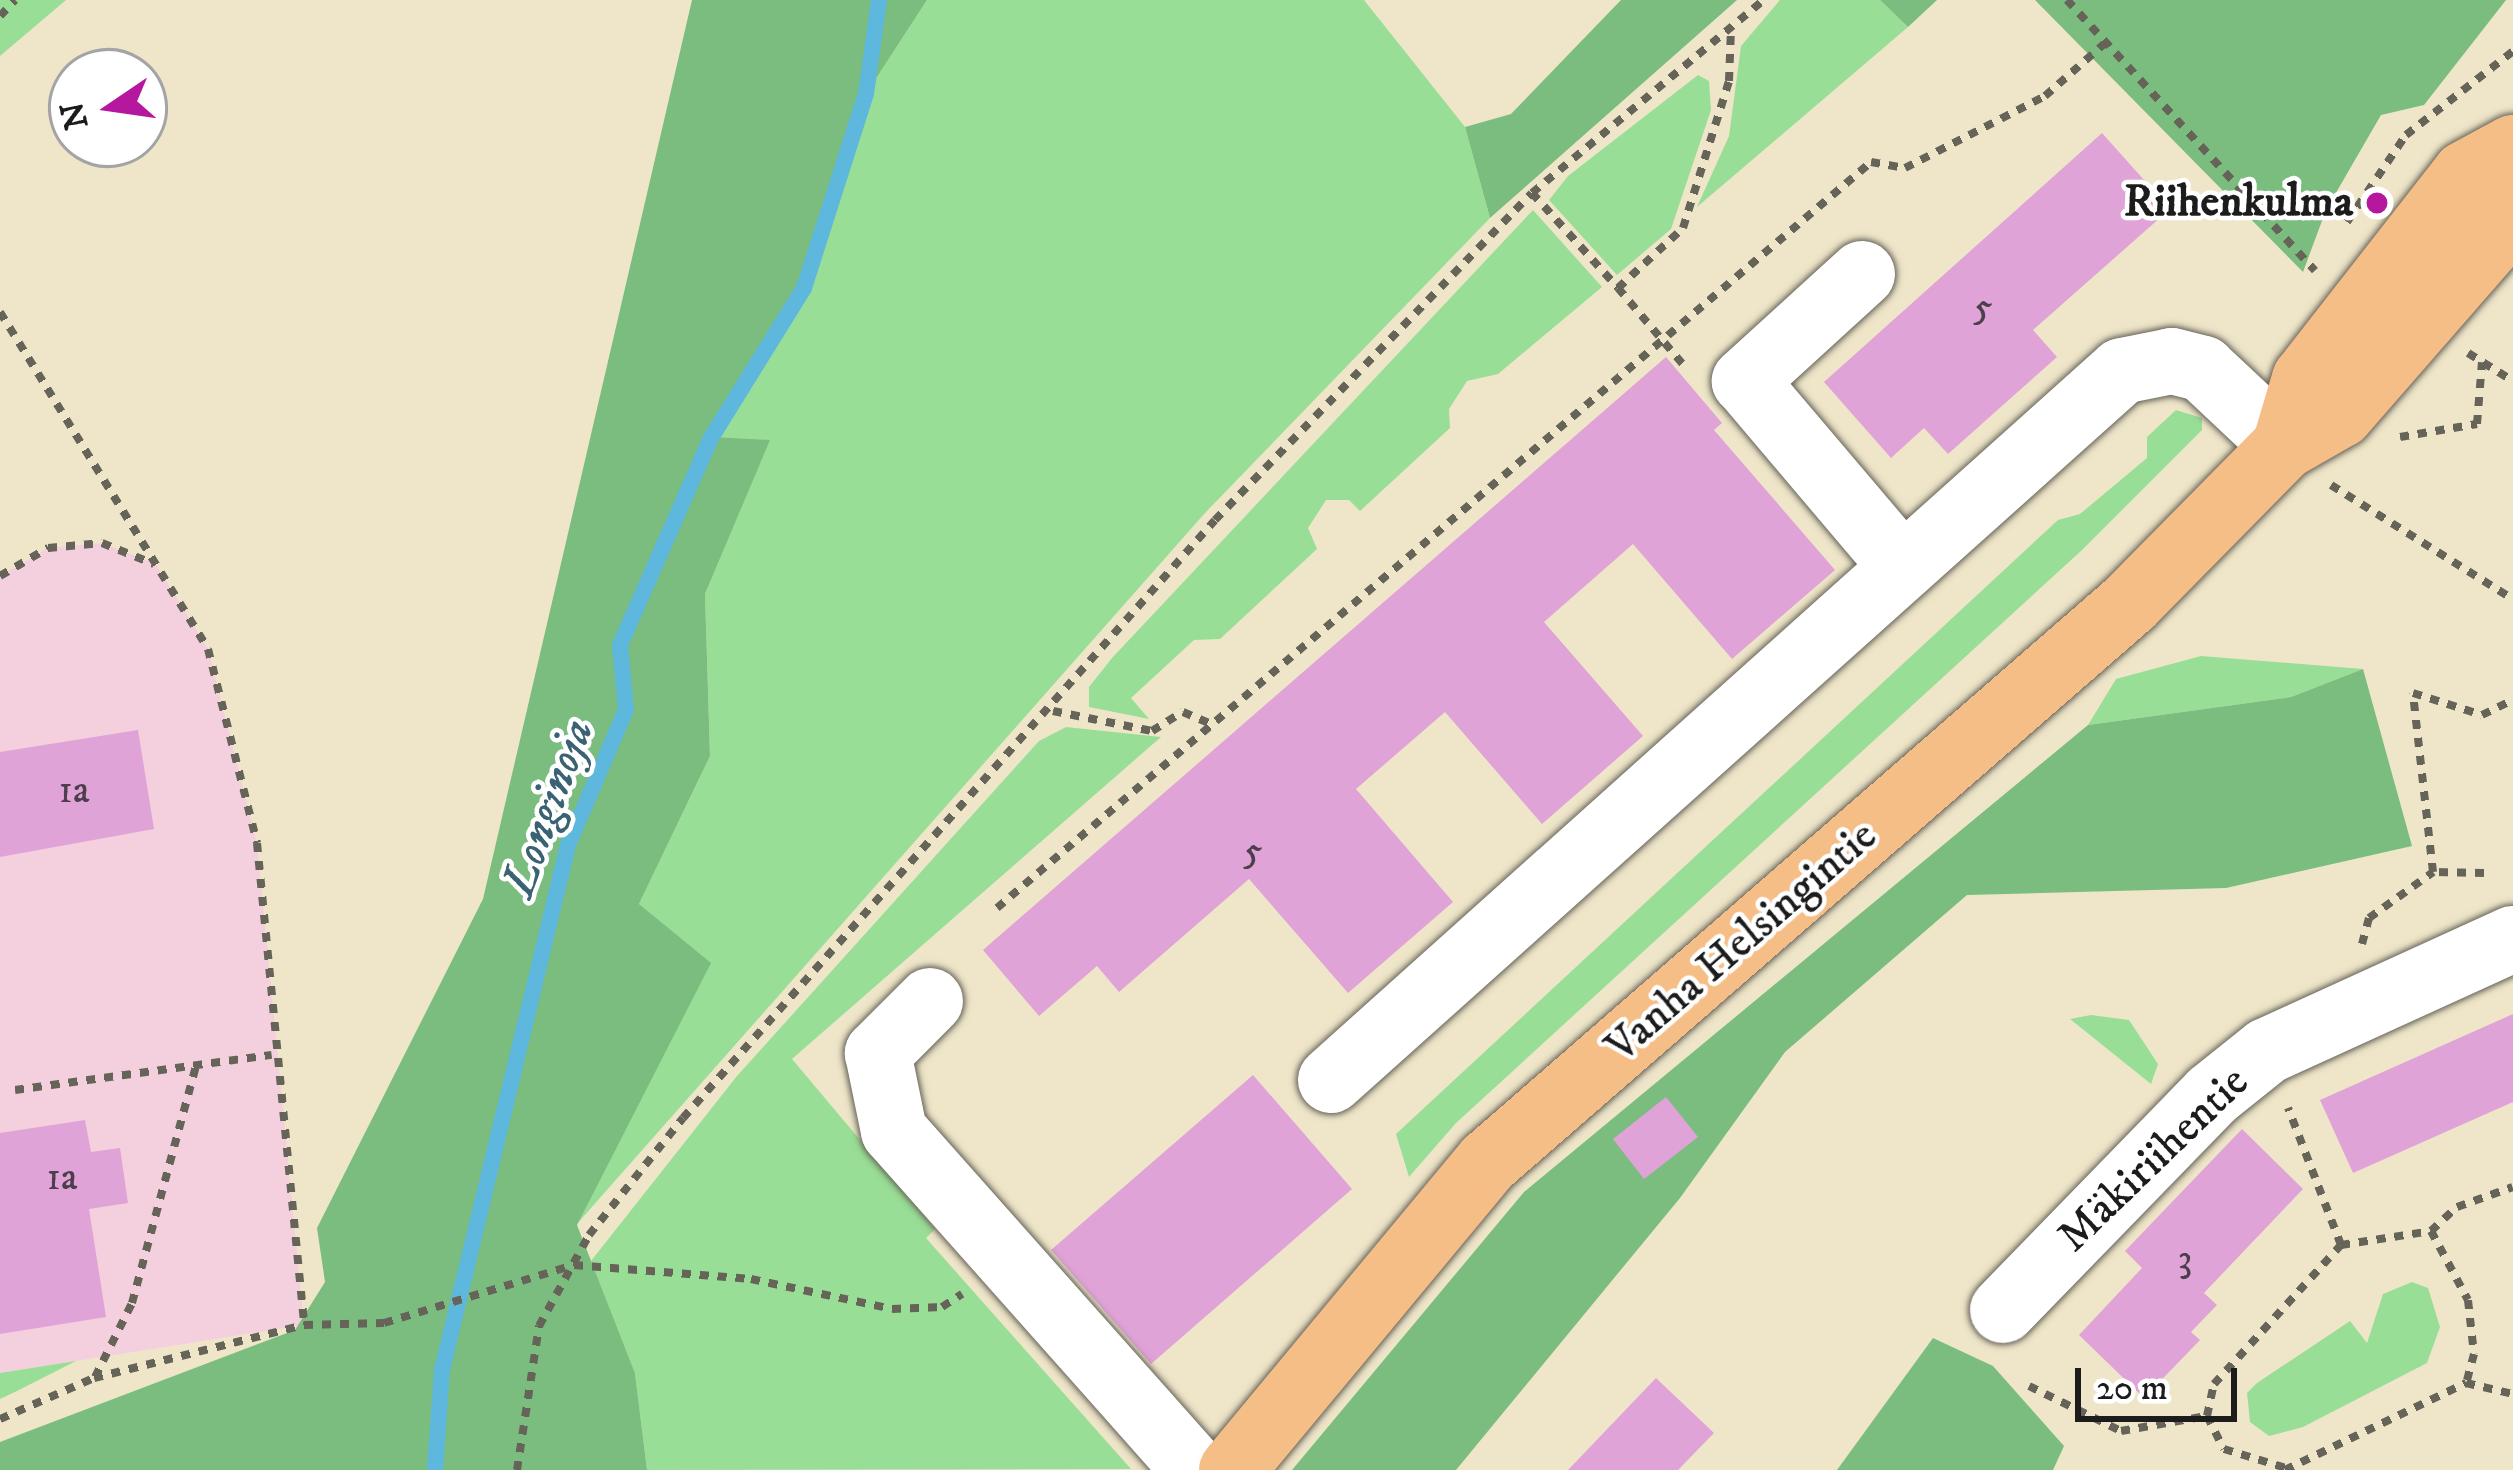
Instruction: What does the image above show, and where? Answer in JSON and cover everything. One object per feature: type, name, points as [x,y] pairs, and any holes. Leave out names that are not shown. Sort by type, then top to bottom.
[{"type":"main road","name":"Vanha Helsingintie","points":[[2285,446],[2305,379],[2465,174],[2513,148]]},
{"type":"main road","name":"Vanha Helsingintie","points":[[1232,1470],[1488,1162],[2128,604],[2285,446],[2354,401],[2513,217]]},
{"type":"street","points":[[1862,274],[1745,381],[1904,567]]},
{"type":"street","points":[[1330,1080],[2122,371],[2172,361],[2203,369],[2285,446]]},
{"type":"street","name":"Mäkiriihentie","points":[[2003,1310],[2212,1095],[2267,1051],[2513,939]]},
{"type":"street","points":[[931,1001],[878,1053],[893,1131],[1195,1470]]},
{"type":"path","points":[[0,16],[15,0]]},
{"type":"path","points":[[517,1470],[539,1326],[574,1264],[683,1118],[1053,711],[1215,520],[1532,193],[1764,0]]},
{"type":"path","points":[[2067,0],[2325,280]]},
{"type":"path","points":[[1618,288],[1683,228],[1729,82],[1731,27]]},
{"type":"path","points":[[997,908],[1660,336],[1871,162],[1905,168],[2045,96],[2104,44]]},
{"type":"path","points":[[1532,193],[1678,359]]},
{"type":"path","points":[[0,312],[208,649],[257,842],[272,1055],[304,1325]]},
{"type":"path","points":[[2386,432],[2400,437],[2477,424],[2482,362]]},
{"type":"path","points":[[2285,446],[2317,476],[2513,599]]},
{"type":"path","points":[[0,576],[48,548],[102,543],[156,564]]},
{"type":"path","points":[[2433,872],[2413,693],[2482,715],[2513,700]]},
{"type":"path","points":[[1053,711],[1152,731],[1183,712],[1211,724]]},
{"type":"path","points":[[2362,944],[2369,918],[2433,872],[2485,873]]},
{"type":"path","points":[[2267,1051],[2341,1245]]},
{"type":"path","points":[[15,1090],[272,1055]]},
{"type":"path","points":[[94,1378],[132,1303],[196,1066]]},
{"type":"path","points":[[2513,1187],[2457,1207],[2431,1231],[2341,1245],[2214,1384],[2207,1415],[2224,1450],[2286,1469],[2466,1383],[2513,1394]]},
{"type":"path","points":[[2431,1231],[2468,1300],[2474,1354],[2466,1383]]},
{"type":"path","points":[[0,1419],[94,1378],[304,1325],[384,1323],[574,1264],[751,1279],[892,1309],[941,1307],[1011,1264]]},
{"type":"path","points":[[2029,1386],[2121,1431],[2207,1415]]},
{"type":"shaded area","points":[[102,543],[156,564],[208,649],[257,843],[304,1325],[0,1373],[0,576],[48,548]]},
{"type":"green space","points":[[0,0],[66,0],[0,56]]},
{"type":"green space","points":[[692,0],[927,0],[866,94],[804,288],[712,437],[770,440],[705,594],[710,756],[639,904],[711,963],[577,1225],[635,1373],[647,1470],[0,1470],[0,1442],[295,1330],[325,1282],[317,1228],[483,899]]},
{"type":"green space","points":[[927,0],[1364,0],[1465,127],[1490,218],[1205,513],[576,1225],[710,964],[639,904],[710,756],[705,594],[769,441],[711,438],[804,288],[866,94]]},
{"type":"green space","points":[[1621,0],[1737,0],[1490,218],[1465,127],[1511,114]]},
{"type":"green space","points":[[1780,0],[1880,0],[1908,27],[1697,207],[1729,136],[1741,46]]},
{"type":"green space","points":[[1880,0],[1937,0],[1908,27]]},
{"type":"green space","points":[[2035,0],[2506,0],[2424,105],[2381,115],[2326,210],[2303,272]]},
{"type":"green space","points":[[1698,75],[1709,81],[1711,110],[1671,229],[1617,275],[1549,200],[1568,176]]},
{"type":"green space","points":[[1533,210],[1602,287],[1498,374],[1467,381],[1449,409],[1450,428],[1360,511],[1349,500],[1326,500],[1308,528],[1317,549],[1220,639],[1194,640],[1131,698],[1149,719],[1089,707],[1089,687],[1112,658]]},
{"type":"green space","points":[[2176,410],[2202,418],[2202,430],[2082,550],[1456,1123],[1409,1177],[1396,1134],[2058,520],[2080,514],[2147,458],[2147,437]]},
{"type":"green space","points":[[2201,656],[2363,669],[2291,697],[2088,725],[2116,679]]},
{"type":"green space","points":[[2363,669],[2412,846],[2226,888],[1967,895],[1785,1052],[1680,1198],[1456,1470],[1292,1470],[1524,1192],[2088,725],[2291,697]]},
{"type":"green space","points":[[1066,727],[1161,737],[792,1059],[935,1229],[926,1238],[1131,1469],[647,1470],[635,1373],[591,1261],[737,1076],[1039,741]]},
{"type":"green space","points":[[2091,1015],[2129,1020],[2158,1064],[2151,1084],[2070,1019]]},
{"type":"green space","points":[[2412,1282],[2428,1288],[2440,1327],[2427,1363],[2303,1427],[2269,1436],[2250,1422],[2247,1393],[2257,1383],[2350,1321],[2367,1343],[2383,1294]]},
{"type":"green space","points":[[1933,1338],[1993,1366],[2064,1446],[2053,1470],[1837,1470]]},
{"type":"green space","points":[[76,1361],[15,1392],[0,1399],[0,1373]]},
{"type":"building","points":[[2102,133],[2170,209],[2033,330],[2057,357],[1948,454],[1924,428],[1891,458],[1824,382]]},
{"type":"building","points":[[1666,357],[1722,423],[1714,430],[1835,570],[1732,659],[1633,544],[1544,622],[1643,736],[1542,824],[1445,712],[1356,789],[1453,902],[1348,993],[1249,879],[1119,992],[1097,966],[1039,1016],[983,950]]},
{"type":"building","points":[[138,730],[154,829],[0,857],[0,752]]},
{"type":"building","points":[[2513,1014],[2513,1102],[2353,1173],[2320,1100]]},
{"type":"building","points":[[1253,1075],[1352,1189],[1151,1364],[1051,1250]]},
{"type":"building","points":[[1666,1097],[1698,1137],[1644,1179],[1613,1139]]},
{"type":"building","points":[[85,1120],[91,1152],[120,1148],[128,1203],[89,1209],[106,1317],[0,1334],[0,1133]]},
{"type":"building","points":[[2242,1129],[2303,1189],[2204,1293],[2217,1305],[2191,1332],[2200,1340],[2144,1398],[2079,1335],[2142,1268],[2125,1251]]},
{"type":"building","points":[[1656,1378],[1714,1433],[1678,1470],[1568,1470]]},
{"type":"waterway","name":"Longinoja","points":[[435,1470],[442,1370],[568,845],[626,710],[620,645],[711,438],[804,288],[866,94],[879,0]]},
{"type":"place","name":"Riihenkulma","points":[[2377,203]]}]
